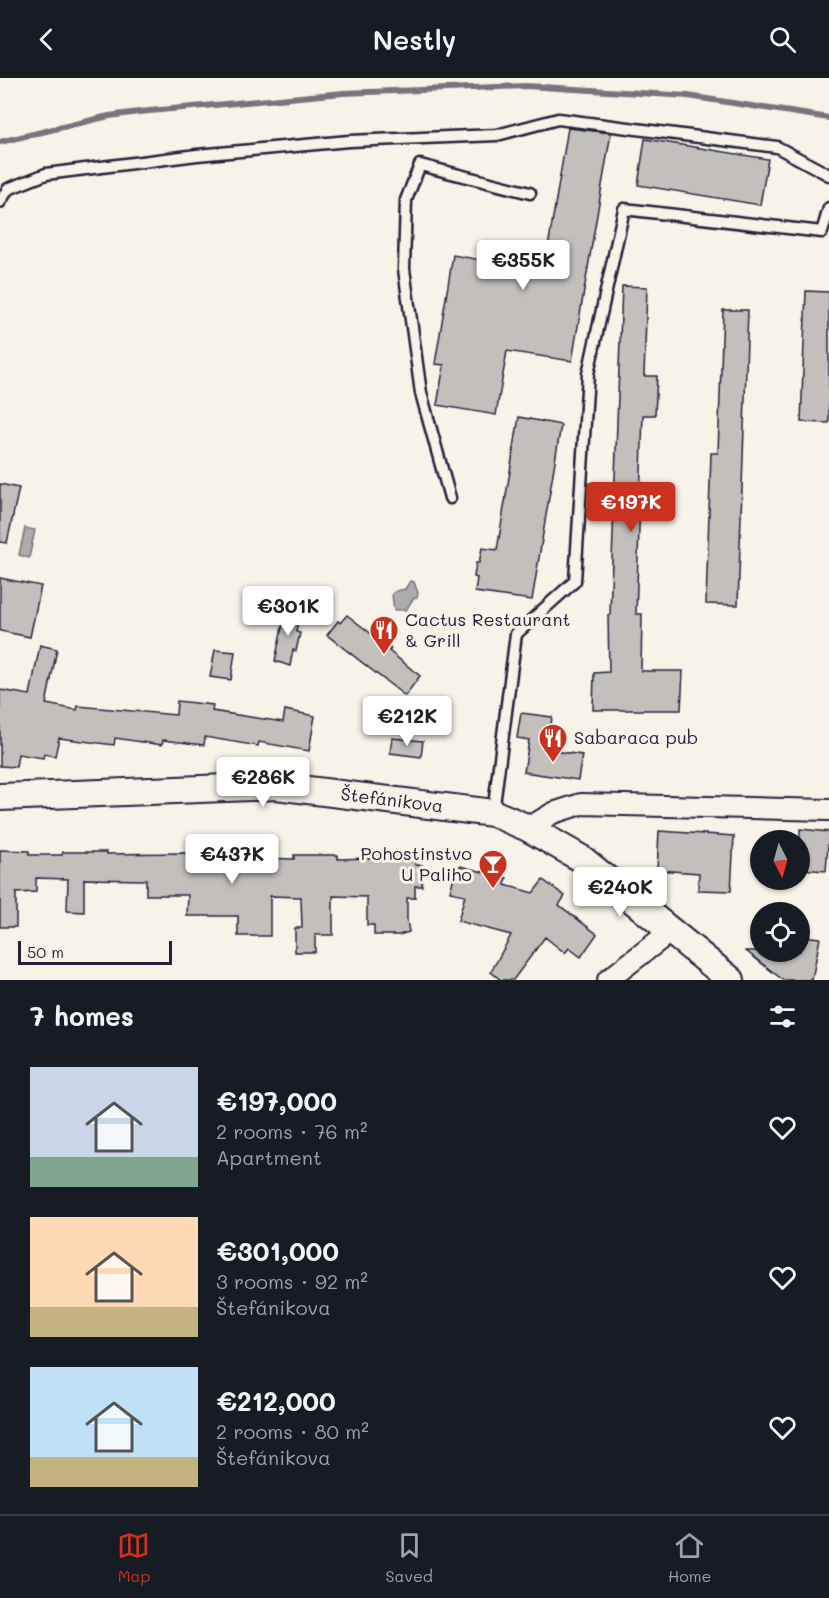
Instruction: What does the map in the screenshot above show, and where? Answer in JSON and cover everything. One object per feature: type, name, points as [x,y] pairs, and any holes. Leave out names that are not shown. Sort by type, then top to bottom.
[{"type":"street","name":"Štefánikova","points":[[0,797],[276,786],[493,813],[528,828],[582,859],[731,980]]},
{"type":"street","points":[[528,828],[553,813],[581,804],[829,810]]},
{"type":"street","points":[[608,980],[670,931]]},
{"type":"lane","points":[[0,202],[9,189],[46,174],[197,155],[349,141],[496,135],[558,119],[777,147],[829,175]]},
{"type":"lane","points":[[450,498],[421,393],[404,269],[406,200],[420,165],[530,193]]},
{"type":"lane","points":[[493,813],[516,634],[575,581],[588,374],[624,209],[822,232],[829,208]]},
{"type":"shaded area","points":[[25,528],[35,530],[29,558],[19,555]]},
{"type":"shaded area","points":[[410,581],[414,582],[418,593],[417,598],[413,599],[406,610],[394,610],[392,594],[405,589]]},
{"type":"building","points":[[568,128],[611,133],[572,361],[507,351],[496,415],[437,405],[444,365],[435,364],[453,255],[544,271]]},
{"type":"building","points":[[645,139],[768,159],[760,205],[638,185]]},
{"type":"building","points":[[622,286],[647,287],[644,376],[657,376],[655,415],[643,415],[636,614],[642,614],[641,671],[683,671],[681,710],[593,710],[594,673],[609,672],[608,615],[610,615]]},
{"type":"building","points":[[806,291],[829,292],[829,423],[801,422]]},
{"type":"building","points":[[723,310],[748,310],[738,605],[706,604],[711,453],[718,453]]},
{"type":"building","points":[[519,417],[561,425],[532,600],[475,592],[476,563],[479,563],[482,548],[497,550]]},
{"type":"building","points":[[0,484],[19,488],[7,543],[0,542]]},
{"type":"building","points":[[0,578],[41,586],[30,637],[0,631]]},
{"type":"building","points":[[286,608],[300,611],[296,632],[300,633],[290,666],[275,661]]},
{"type":"building","points":[[347,615],[391,649],[389,651],[420,676],[405,696],[327,635],[338,621],[340,623]]},
{"type":"building","points":[[40,645],[57,649],[46,704],[77,710],[78,706],[176,715],[177,701],[213,705],[212,711],[283,722],[285,710],[315,716],[309,751],[259,742],[258,746],[205,737],[204,745],[163,740],[162,745],[115,738],[114,745],[59,738],[55,756],[44,754],[43,758],[18,754],[16,767],[0,766],[0,690],[30,695]]},
{"type":"building","points":[[215,650],[235,652],[231,680],[210,677]]},
{"type":"building","points":[[521,713],[552,717],[548,750],[582,755],[578,780],[524,772],[529,740],[517,738]]},
{"type":"building","points":[[392,738],[423,741],[421,757],[390,753]]},
{"type":"building","points":[[810,830],[829,832],[826,871],[810,870]]},
{"type":"building","points":[[659,831],[734,836],[731,891],[698,890],[699,873],[657,870]]},
{"type":"building","points":[[0,850],[29,851],[29,855],[62,855],[63,852],[261,854],[261,858],[294,859],[294,855],[338,855],[338,859],[415,856],[415,865],[422,865],[422,886],[415,886],[415,898],[407,898],[409,932],[399,935],[374,935],[374,925],[367,925],[367,897],[333,896],[333,935],[315,935],[315,952],[295,952],[295,928],[302,928],[301,897],[270,896],[270,936],[238,936],[238,916],[187,916],[188,895],[146,895],[146,880],[84,879],[84,912],[67,911],[68,879],[36,878],[36,892],[16,893],[16,927],[0,927]]},
{"type":"building","points":[[460,866],[507,878],[505,885],[533,893],[543,880],[565,896],[559,905],[597,934],[581,957],[569,948],[565,953],[545,937],[513,980],[501,980],[491,972],[511,935],[458,921],[465,895],[450,892],[455,872],[458,873]]},
{"type":"building","points":[[810,937],[820,938],[812,980],[783,980],[760,962],[810,962]]},
{"type":"waterway","points":[[0,142],[109,116],[139,112],[343,93],[526,86],[688,96],[829,118]]},
{"type":"place","name":"Cactus Restaurant & Grill","points":[[384,656]]},
{"type":"place","name":"Sabaraca pub","points":[[553,764]]},
{"type":"place","name":"Pohostinstvo U Paliho","points":[[493,890]]}]
